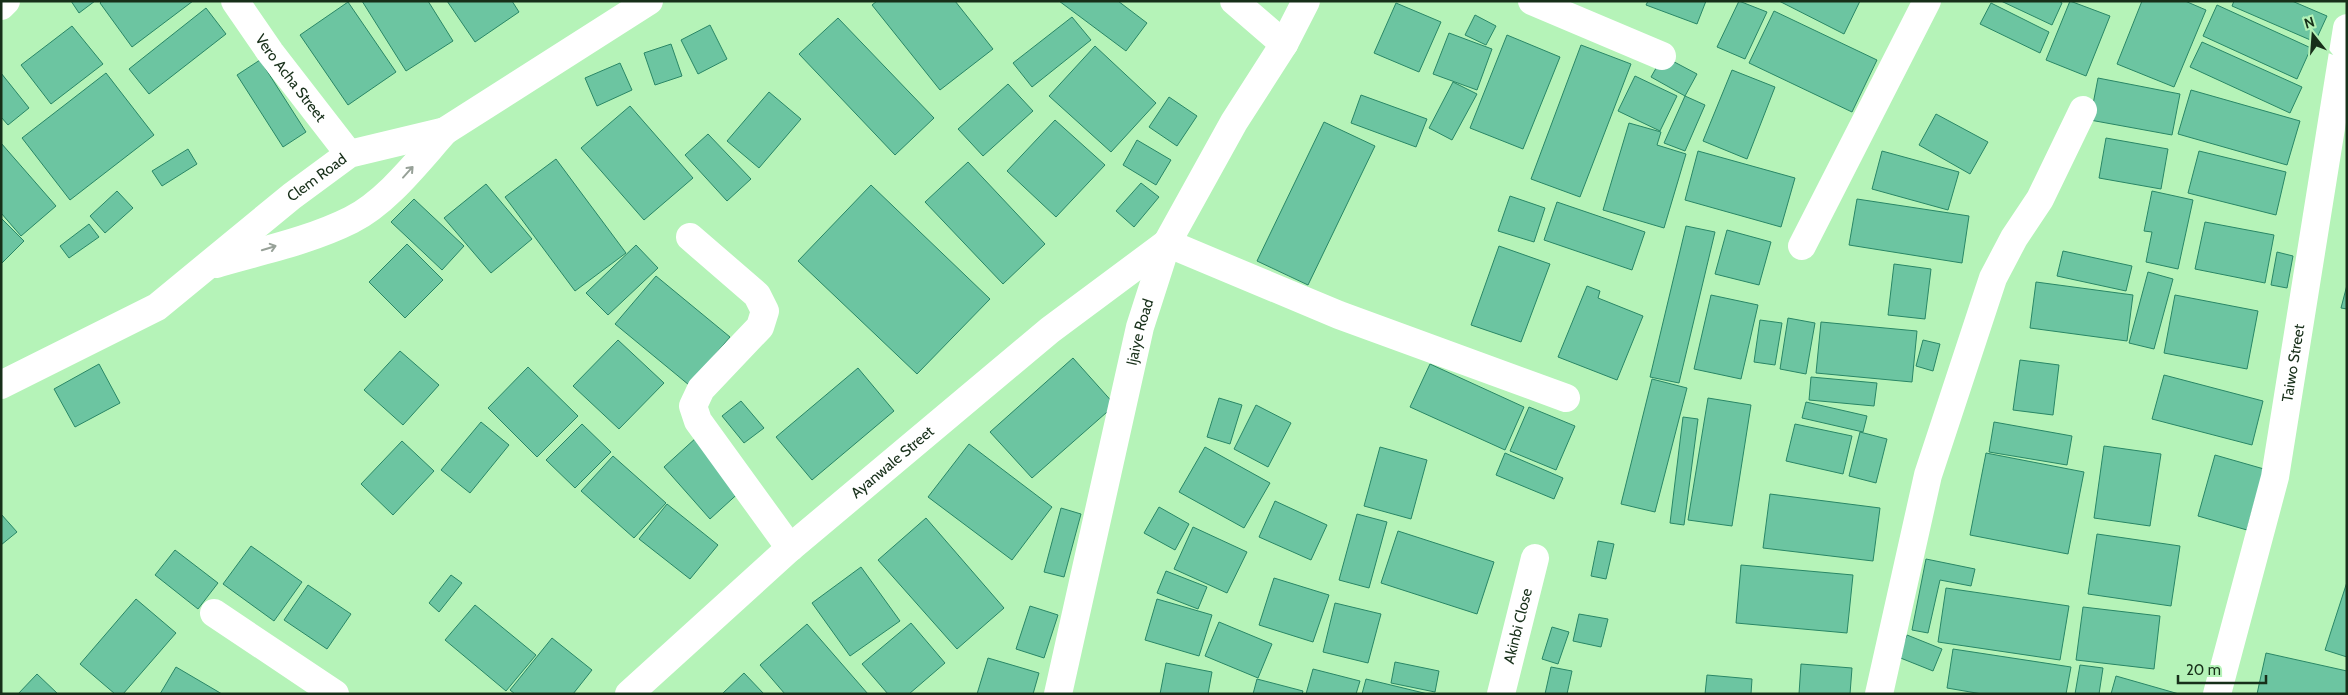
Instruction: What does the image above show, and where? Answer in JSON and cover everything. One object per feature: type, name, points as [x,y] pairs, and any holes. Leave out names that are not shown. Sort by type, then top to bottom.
[{"type":"street","points":[[1,6],[6,1]]},
{"type":"street","name":"Vero Acha Street","points":[[235,1],[270,52],[349,154]]},
{"type":"street","name":"Clem Road","points":[[1,385],[157,307],[292,196],[349,154],[444,131],[649,1]]},
{"type":"street","points":[[1234,1],[1284,44]]},
{"type":"street","name":"Ijaiye Road","points":[[1058,694],[1140,327],[1167,243],[1234,122],[1284,44],[1306,1]]},
{"type":"street","points":[[1532,1],[1662,56]]},
{"type":"street","points":[[1802,246],[1927,1]]},
{"type":"street","name":"Taiwo Street","points":[[2217,694],[2275,477],[2347,28]]},
{"type":"street","points":[[1879,694],[1928,476],[1993,278],[2014,238],[2040,199],[2083,110]]},
{"type":"street","points":[[205,267],[309,236],[352,220],[392,190],[444,131]]},
{"type":"street","points":[[690,237],[757,295],[765,311],[760,327],[701,389],[693,406],[698,421],[790,548]]},
{"type":"street","points":[[1167,243],[1339,315],[1566,398]]},
{"type":"street","name":"Ayanwale Street","points":[[629,694],[790,548],[1050,330],[1167,243]]},
{"type":"street","name":"Akinbi Close","points":[[1501,694],[1535,558]]},
{"type":"street","points":[[214,613],[335,694]]},
{"type":"building","points":[[71,1],[95,1],[79,13]]},
{"type":"building","points":[[102,1],[193,1],[132,47],[100,3]]},
{"type":"building","points":[[362,1],[428,1],[453,41],[406,71]]},
{"type":"building","points":[[447,1],[512,1],[519,12],[475,42]]},
{"type":"building","points":[[877,1],[955,1],[993,49],[940,90],[872,5]]},
{"type":"building","points":[[1059,1],[1118,1],[1147,23],[1126,51]]},
{"type":"building","points":[[1648,1],[1706,1],[1697,24],[1646,5]]},
{"type":"building","points":[[1739,1],[1767,12],[1745,59],[1717,47]]},
{"type":"building","points":[[1779,1],[1860,1],[1844,34]]},
{"type":"building","points":[[2001,1],[2059,1],[2062,3],[2052,25]]},
{"type":"building","points":[[2070,1],[2110,16],[2086,76],[2046,60]]},
{"type":"building","points":[[2142,1],[2185,1],[2206,10],[2174,87],[2117,64]]},
{"type":"building","points":[[2234,1],[2292,1],[2327,16],[2315,42],[2232,6]]},
{"type":"building","points":[[348,2],[396,72],[348,105],[300,35]]},
{"type":"building","points":[[1396,3],[1441,22],[1419,72],[1374,53]]},
{"type":"building","points":[[1991,3],[2049,32],[2040,53],[1980,24]]},
{"type":"building","points":[[2217,5],[2311,48],[2297,79],[2203,36]]},
{"type":"building","points":[[206,8],[226,34],[149,94],[129,69]]},
{"type":"building","points":[[1774,11],[1877,60],[1852,112],[1749,63]]},
{"type":"building","points":[[1475,15],[1496,26],[1486,45],[1465,35]]},
{"type":"building","points":[[1072,17],[1091,40],[1032,87],[1013,63]]},
{"type":"building","points":[[838,18],[934,118],[895,155],[799,54]]},
{"type":"building","points":[[710,25],[727,59],[698,74],[681,40]]},
{"type":"building","points":[[72,26],[103,64],[51,104],[21,65]]},
{"type":"building","points":[[1449,33],[1492,49],[1477,90],[1433,74]]},
{"type":"building","points":[[1507,35],[1560,57],[1523,149],[1470,128]]},
{"type":"building","points":[[2202,42],[2302,87],[2290,113],[2190,67]]},
{"type":"building","points":[[671,44],[682,76],[655,85],[644,53]]},
{"type":"building","points":[[1581,45],[1631,64],[1580,197],[1531,179]]},
{"type":"building","points":[[1095,46],[1156,103],[1111,152],[1049,96]]},
{"type":"building","points":[[1663,56],[1697,74],[1685,96],[1651,77]]},
{"type":"building","points":[[260,60],[306,132],[283,147],[237,75]]},
{"type":"building","points":[[620,63],[632,90],[597,106],[585,78]]},
{"type":"building","points":[[1732,70],[1775,87],[1747,159],[1703,141]]},
{"type":"building","points":[[1,73],[29,108],[8,125],[1,117]]},
{"type":"building","points":[[106,73],[154,135],[70,200],[22,138]]},
{"type":"building","points":[[1635,76],[1677,96],[1660,131],[1618,111]]},
{"type":"building","points":[[2098,78],[2180,94],[2172,135],[2090,120]]},
{"type":"building","points":[[1453,82],[1477,94],[1452,140],[1429,128]]},
{"type":"building","points":[[1008,84],[1033,111],[983,156],[958,129]]},
{"type":"building","points":[[2191,90],[2300,121],[2287,165],[2178,134]]},
{"type":"building","points":[[769,92],[801,119],[759,168],[727,141]]},
{"type":"building","points":[[1361,95],[1427,119],[1416,147],[1351,123]]},
{"type":"building","points":[[1685,96],[1705,105],[1685,151],[1664,143]]},
{"type":"building","points":[[1169,97],[1197,116],[1177,146],[1149,127]]},
{"type":"building","points":[[630,106],[693,178],[644,220],[581,148]]},
{"type":"building","points":[[1936,114],[1988,142],[1970,174],[1919,145]]},
{"type":"building","points":[[1055,120],[1105,165],[1056,217],[1007,171]]},
{"type":"building","points":[[1324,122],[1375,146],[1308,285],[1257,261]]},
{"type":"building","points":[[1629,123],[1661,132],[1657,145],[1686,154],[1664,228],[1603,210]]},
{"type":"building","points":[[708,134],[751,179],[727,201],[685,155]]},
{"type":"building","points":[[2106,138],[2168,149],[2161,189],[2099,178]]},
{"type":"building","points":[[1137,140],[1171,160],[1156,185],[1123,165]]},
{"type":"building","points":[[1,143],[56,206],[21,236],[1,213]]},
{"type":"building","points":[[188,149],[197,164],[162,186],[152,171]]},
{"type":"building","points":[[1698,151],[1795,178],[1781,227],[1685,200]]},
{"type":"building","points":[[1882,151],[1959,172],[1948,210],[1872,189]]},
{"type":"building","points":[[2199,151],[2286,172],[2276,215],[2188,193]]},
{"type":"building","points":[[556,159],[626,253],[575,291],[505,197]]},
{"type":"building","points":[[968,162],[1045,244],[1003,284],[925,202]]},
{"type":"building","points":[[1141,183],[1159,197],[1134,227],[1116,211]]},
{"type":"building","points":[[486,184],[532,239],[491,273],[444,218]]},
{"type":"building","points":[[871,185],[990,299],[917,374],[798,261]]},
{"type":"building","points":[[117,191],[133,208],[105,233],[90,216]]},
{"type":"building","points":[[2152,191],[2193,200],[2178,269],[2146,262],[2152,232],[2144,231]]},
{"type":"building","points":[[1510,196],[1545,208],[1534,242],[1498,231]]},
{"type":"building","points":[[414,199],[464,246],[442,270],[391,222]]},
{"type":"building","points":[[1857,199],[1969,216],[1962,263],[1849,245]]},
{"type":"building","points":[[1557,202],[1645,232],[1632,270],[1544,240]]},
{"type":"building","points":[[1,218],[24,241],[1,264]]},
{"type":"building","points":[[2205,222],[2274,235],[2265,283],[2195,269]]},
{"type":"building","points":[[89,224],[99,237],[69,258],[60,246]]},
{"type":"building","points":[[1686,226],[1715,232],[1679,383],[1650,377]]},
{"type":"building","points":[[1727,230],[1771,242],[1759,285],[1715,274]]},
{"type":"building","points":[[407,244],[443,280],[405,318],[369,282]]},
{"type":"building","points":[[636,245],[658,268],[608,315],[586,293]]},
{"type":"building","points":[[1499,246],[1550,264],[1521,342],[1471,325]]},
{"type":"building","points":[[2063,251],[2132,266],[2126,291],[2057,276]]},
{"type":"building","points":[[2277,252],[2293,256],[2287,288],[2271,285]]},
{"type":"building","points":[[1894,264],[1931,269],[1925,319],[1888,315]]},
{"type":"building","points":[[2148,272],[2173,279],[2154,349],[2129,343]]},
{"type":"building","points":[[656,276],[730,337],[689,385],[615,324]]},
{"type":"building","points":[[2036,282],[2133,295],[2127,341],[2030,328]]},
{"type":"building","points":[[2347,285],[2347,309],[2341,308]]},
{"type":"building","points":[[1587,286],[1600,291],[1598,298],[1643,316],[1617,380],[1558,357]]},
{"type":"building","points":[[1711,295],[1758,305],[1741,379],[1694,369]]},
{"type":"building","points":[[2175,295],[2258,311],[2247,369],[2164,353]]},
{"type":"building","points":[[1788,318],[1815,323],[1806,374],[1780,369]]},
{"type":"building","points":[[1760,320],[1782,323],[1775,365],[1754,362]]},
{"type":"building","points":[[1821,322],[1917,331],[1912,382],[1816,373]]},
{"type":"building","points":[[618,340],[664,383],[619,429],[573,386]]},
{"type":"building","points":[[1923,340],[1940,344],[1933,371],[1916,366]]},
{"type":"building","points":[[400,351],[439,385],[403,425],[364,390]]},
{"type":"building","points":[[1073,358],[1115,405],[1032,478],[990,432]]},
{"type":"building","points":[[2020,360],[2059,365],[2053,415],[2013,410]]},
{"type":"building","points":[[99,364],[120,403],[75,427],[54,389]]},
{"type":"building","points":[[1430,364],[1524,407],[1505,450],[1410,407]]},
{"type":"building","points":[[528,367],[578,416],[537,457],[488,408]]},
{"type":"building","points":[[858,368],[894,411],[812,480],[776,437]]},
{"type":"building","points":[[2164,375],[2263,401],[2252,445],[2152,419]]},
{"type":"building","points":[[1811,377],[1877,383],[1874,406],[1809,400]]},
{"type":"building","points":[[1652,379],[1687,388],[1655,512],[1621,504]]},
{"type":"building","points":[[1219,398],[1242,405],[1230,444],[1207,437]]},
{"type":"building","points":[[1708,398],[1751,405],[1732,526],[1688,520]]},
{"type":"building","points":[[741,401],[764,428],[744,443],[722,416]]},
{"type":"building","points":[[1806,402],[1867,416],[1863,432],[1802,418]]},
{"type":"building","points":[[1256,405],[1291,423],[1268,467],[1234,449]]},
{"type":"building","points":[[1529,407],[1575,426],[1556,470],[1510,451]]},
{"type":"building","points":[[1683,417],[1698,419],[1684,525],[1670,523]]},
{"type":"building","points":[[481,422],[509,445],[470,493],[441,470]]},
{"type":"building","points":[[1994,422],[2072,436],[2067,465],[1989,452]]},
{"type":"building","points":[[582,424],[611,452],[575,488],[546,460]]},
{"type":"building","points":[[1795,424],[1852,436],[1843,474],[1786,461]]},
{"type":"building","points":[[1860,432],[1887,439],[1876,483],[1849,476]]},
{"type":"building","points":[[697,437],[743,489],[710,519],[664,467]]},
{"type":"building","points":[[402,441],[434,471],[393,515],[361,484]]},
{"type":"building","points":[[969,444],[1052,507],[1012,560],[928,497]]},
{"type":"building","points":[[2104,446],[2161,454],[2150,526],[2094,518]]},
{"type":"building","points":[[1205,447],[1270,483],[1244,528],[1179,492]]},
{"type":"building","points":[[1380,447],[1427,460],[1411,519],[1364,506]]},
{"type":"building","points":[[1505,453],[1563,478],[1554,499],[1496,475]]},
{"type":"building","points":[[1986,453],[2084,472],[2068,554],[1970,535]]},
{"type":"building","points":[[2215,455],[2264,469],[2247,530],[2198,516]]},
{"type":"building","points":[[613,456],[666,503],[634,538],[581,491]]},
{"type":"building","points":[[1770,494],[1880,508],[1873,561],[1763,548]]},
{"type":"building","points":[[1275,501],[1327,525],[1311,560],[1259,537]]},
{"type":"building","points":[[667,504],[718,545],[690,579],[639,539]]},
{"type":"building","points":[[1159,507],[1189,524],[1175,550],[1144,533]]},
{"type":"building","points":[[1061,508],[1081,514],[1064,577],[1044,572]]},
{"type":"building","points":[[1,514],[17,532],[1,545]]},
{"type":"building","points":[[1357,514],[1387,522],[1369,588],[1339,580]]},
{"type":"building","points":[[926,518],[1004,608],[957,649],[878,560]]},
{"type":"building","points":[[1193,527],[1247,552],[1227,593],[1174,569]]},
{"type":"building","points":[[1398,531],[1494,562],[1477,614],[1381,583]]},
{"type":"building","points":[[2097,534],[2180,546],[2171,606],[2088,594]]},
{"type":"building","points":[[1598,541],[1614,544],[1606,579],[1591,576]]},
{"type":"building","points":[[251,546],[302,582],[274,621],[223,584]]},
{"type":"building","points":[[175,550],[218,583],[198,609],[155,575]]},
{"type":"building","points":[[1926,559],[1975,569],[1971,586],[1940,580],[1928,633],[1912,630]]},
{"type":"building","points":[[1741,565],[1853,575],[1847,633],[1736,623]]},
{"type":"building","points":[[861,567],[900,621],[850,656],[812,603]]},
{"type":"building","points":[[1166,571],[1207,587],[1198,609],[1157,593]]},
{"type":"building","points":[[451,575],[462,583],[439,612],[429,603]]},
{"type":"building","points":[[1274,578],[1329,595],[1313,642],[1259,625]]},
{"type":"building","points":[[2347,582],[2347,657],[2325,650]]},
{"type":"building","points":[[308,585],[351,614],[327,649],[284,620]]},
{"type":"building","points":[[1946,588],[2069,606],[2060,660],[1938,642]]},
{"type":"building","points":[[136,599],[176,633],[123,694],[115,694],[80,664]]},
{"type":"building","points":[[1157,599],[1212,615],[1199,656],[1145,640]]},
{"type":"building","points":[[1335,603],[1381,614],[1368,663],[1323,652]]},
{"type":"building","points":[[475,605],[536,655],[506,691],[445,640]]},
{"type":"building","points":[[1030,606],[1058,615],[1044,658],[1016,649]]},
{"type":"building","points":[[2083,607],[2160,616],[2154,669],[2076,660]]},
{"type":"building","points":[[1579,614],[1608,619],[1601,647],[1573,641]]},
{"type":"building","points":[[1219,622],[1272,644],[1258,678],[1205,656]]},
{"type":"building","points":[[911,623],[945,663],[909,694],[888,694],[862,664]]},
{"type":"building","points":[[807,624],[868,694],[785,694],[760,665]]},
{"type":"building","points":[[1552,627],[1569,632],[1558,664],[1542,659]]},
{"type":"building","points":[[1907,635],[1942,649],[1933,671],[1898,657]]},
{"type":"building","points":[[552,638],[592,670],[573,694],[515,694],[510,690]]},
{"type":"building","points":[[1953,649],[2071,667],[2066,694],[1982,694],[1947,688]]},
{"type":"building","points":[[2266,653],[2347,671],[2347,694],[2257,694]]},
{"type":"building","points":[[988,658],[1039,673],[1033,694],[977,694]]},
{"type":"building","points":[[1395,662],[1439,671],[1435,692],[1391,683]]},
{"type":"building","points":[[1166,663],[1212,672],[1208,694],[1160,694]]},
{"type":"building","points":[[1801,664],[1852,668],[1850,694],[1799,694]]},
{"type":"building","points":[[2080,665],[2103,668],[2099,694],[2075,694]]},
{"type":"building","points":[[176,667],[222,694],[160,694]]},
{"type":"building","points":[[1551,667],[1572,671],[1567,694],[1545,694]]},
{"type":"building","points":[[1313,669],[1360,681],[1356,694],[1306,694]]},
{"type":"building","points":[[744,673],[764,694],[722,694]]},
{"type":"building","points":[[37,674],[58,694],[18,694]]},
{"type":"building","points":[[1707,675],[1752,679],[1751,694],[1705,694]]},
{"type":"building","points":[[2116,676],[2179,694],[2111,694]]},
{"type":"building","points":[[1257,679],[1303,691],[1302,694],[1253,694]]},
{"type":"building","points":[[1366,679],[1428,694],[1362,694]]}]
